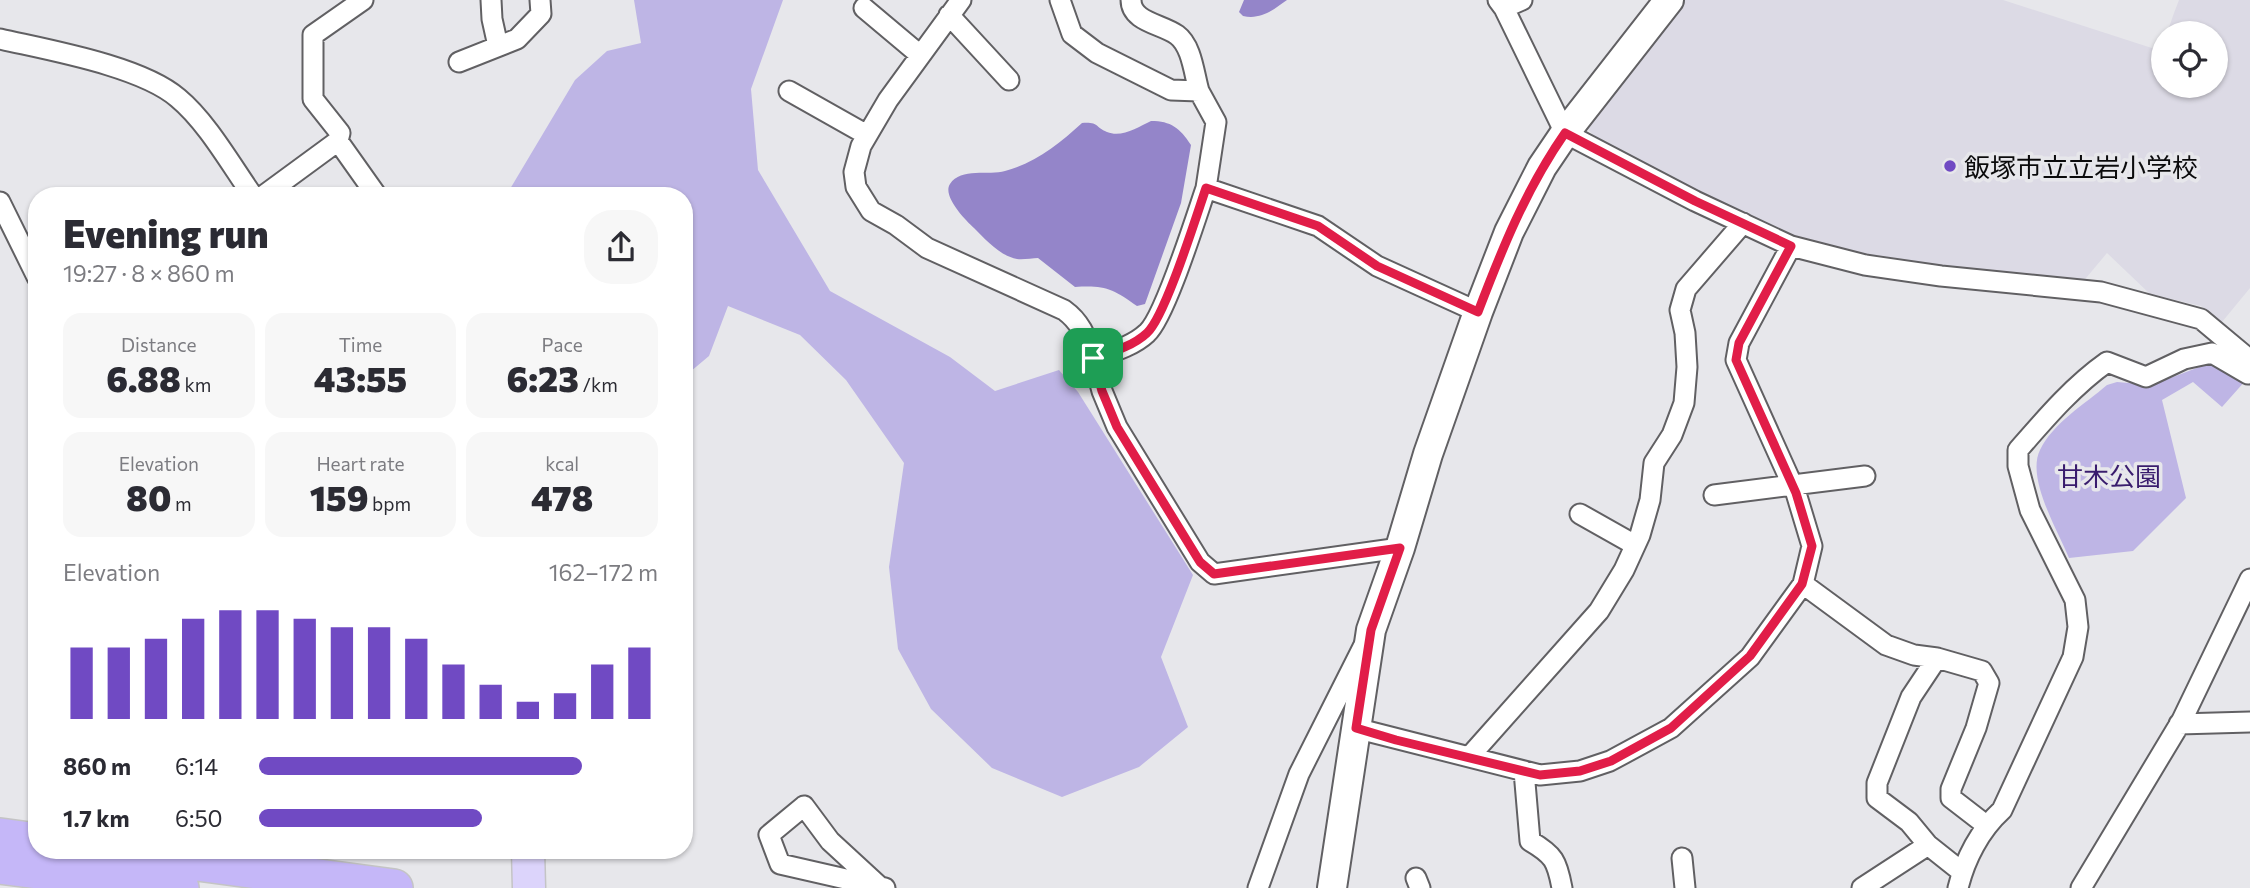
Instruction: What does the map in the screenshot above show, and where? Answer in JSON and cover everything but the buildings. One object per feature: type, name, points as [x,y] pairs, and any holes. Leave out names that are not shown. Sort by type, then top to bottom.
[{"type":"highway","points":[[175,859],[394,888]]},
{"type":"highway","points":[[0,865],[180,888]]},
{"type":"main road","points":[[528,859],[529,888]]},
{"type":"street","points":[[275,187],[338,141],[340,133],[313,99],[313,34],[363,0]]},
{"type":"street","points":[[491,0],[498,46]]},
{"type":"street","points":[[459,62],[517,39],[541,14],[540,0]]},
{"type":"street","points":[[1060,0],[1072,33],[1097,53],[1171,90],[1199,92]]},
{"type":"street","points":[[1093,358],[1126,347],[1148,333],[1160,314],[1206,188],[1216,122],[1199,92],[1185,43],[1177,35],[1141,18],[1134,12],[1131,0]]},
{"type":"street","points":[[1258,888],[1299,774],[1371,630],[1400,548],[1428,454],[1509,232],[1542,167],[1565,133],[1669,0]]},
{"type":"street","points":[[1508,3],[1565,133],[1695,201],[1791,246],[1865,265],[1941,276],[2101,292],[2201,319],[2250,360]]},
{"type":"street","points":[[864,8],[920,55]]},
{"type":"street","points":[[1009,80],[955,8],[888,100],[861,145],[854,172],[856,187],[871,211],[896,225],[927,248],[1064,310],[1082,327],[1102,391],[1117,427],[1200,562],[1214,574],[1400,548]]},
{"type":"street","points":[[0,39],[111,66],[156,83],[194,113],[247,187]]},
{"type":"street","points":[[789,91],[867,135]]},
{"type":"street","points":[[338,141],[371,187]]},
{"type":"street","points":[[1206,188],[1318,226],[1377,266],[1478,312]]},
{"type":"street","points":[[0,202],[28,259]]},
{"type":"street","points":[[1470,756],[1599,611],[1624,570],[1650,500],[1654,463],[1672,435],[1684,403],[1687,366],[1685,334],[1679,310],[1686,289],[1743,223]]},
{"type":"street","points":[[1356,728],[1540,775],[1580,771],[1611,761],[1671,728],[1750,656],[1802,584],[1812,546],[1792,486],[1736,360],[1739,343],[1791,246]]},
{"type":"street","points":[[1937,657],[1911,697],[1877,783],[1877,798],[1909,822],[1960,880],[1986,825],[2002,810],[2073,657],[2078,627],[2075,600],[2029,510],[2018,466],[2018,450],[2045,418],[2090,374],[2107,362],[2146,377],[2184,359],[2211,353],[2250,373]]},
{"type":"street","points":[[1714,495],[1865,476]]},
{"type":"street","points":[[1580,514],[1635,545]]},
{"type":"street","points":[[2081,888],[2179,724],[2250,579]]},
{"type":"street","points":[[1802,584],[1886,645],[1914,655],[1937,657],[1982,671],[1989,682],[1976,727],[1951,789],[1951,798],[1986,825]]},
{"type":"street","points":[[1332,888],[1371,630]]},
{"type":"street","points":[[2179,724],[2250,722]]},
{"type":"street","points":[[1524,771],[1530,841],[1549,852],[1555,861],[1562,888]]},
{"type":"street","points":[[804,806],[830,841],[882,887],[780,864],[769,835],[804,806]]},
{"type":"street","points":[[1862,888],[1928,845]]},
{"type":"street","points":[[1682,858],[1685,888]]},
{"type":"shaded area","points":[[1244,0],[1287,0],[1266,13],[1249,17],[1239,12]]},
{"type":"shaded area","name":"飯塚市立立岩小学校","points":[[1685,0],[2003,0],[2151,48],[2151,98],[2228,98],[2228,21],[2171,21],[2179,0],[2250,0],[2250,288],[2222,322],[2201,306],[2150,294],[2107,253],[2081,284],[1911,265],[1840,250],[1803,239],[1705,194],[1595,138],[1588,129],[1588,116]]},
{"type":"shaded area","points":[[1151,121],[1164,122],[1174,127],[1191,145],[1181,203],[1145,304],[1137,306],[1115,292],[1101,288],[1075,287],[1038,258],[1017,259],[999,251],[965,219],[949,195],[950,184],[961,175],[1005,171],[1026,163],[1055,145],[1082,123],[1092,123],[1107,132],[1118,134]]},
{"type":"green space","points":[[634,0],[783,0],[751,89],[758,170],[830,291],[950,357],[995,391],[1059,370],[1078,392],[1193,575],[1161,657],[1188,727],[1139,767],[1062,797],[992,768],[931,709],[898,649],[889,567],[904,463],[846,380],[800,335],[728,306],[709,356],[693,369],[693,187],[511,187],[575,80],[607,51],[641,43]]},
{"type":"green space","name":"甘木公園","points":[[2215,361],[2246,380],[2222,407],[2193,382],[2162,400],[2186,498],[2133,551],[2069,558],[2045,504],[2037,475],[2040,450],[2046,440],[2070,414],[2107,385],[2117,382],[2152,385]]},
{"type":"place","name":"飯塚市立立岩小学校","points":[[1950,166]]},
{"type":"route","points":[[1565,133],[1695,201],[1791,246],[1739,343],[1736,360],[1796,493],[1812,546],[1802,584],[1750,656],[1705,698],[1671,728],[1611,761],[1580,771],[1540,775],[1356,728],[1371,630],[1400,548],[1214,574],[1207,570],[1117,427],[1102,391],[1093,358],[1126,347],[1148,333],[1160,314],[1206,188],[1318,226],[1377,266],[1478,312],[1509,232],[1542,167],[1565,133]]}]
